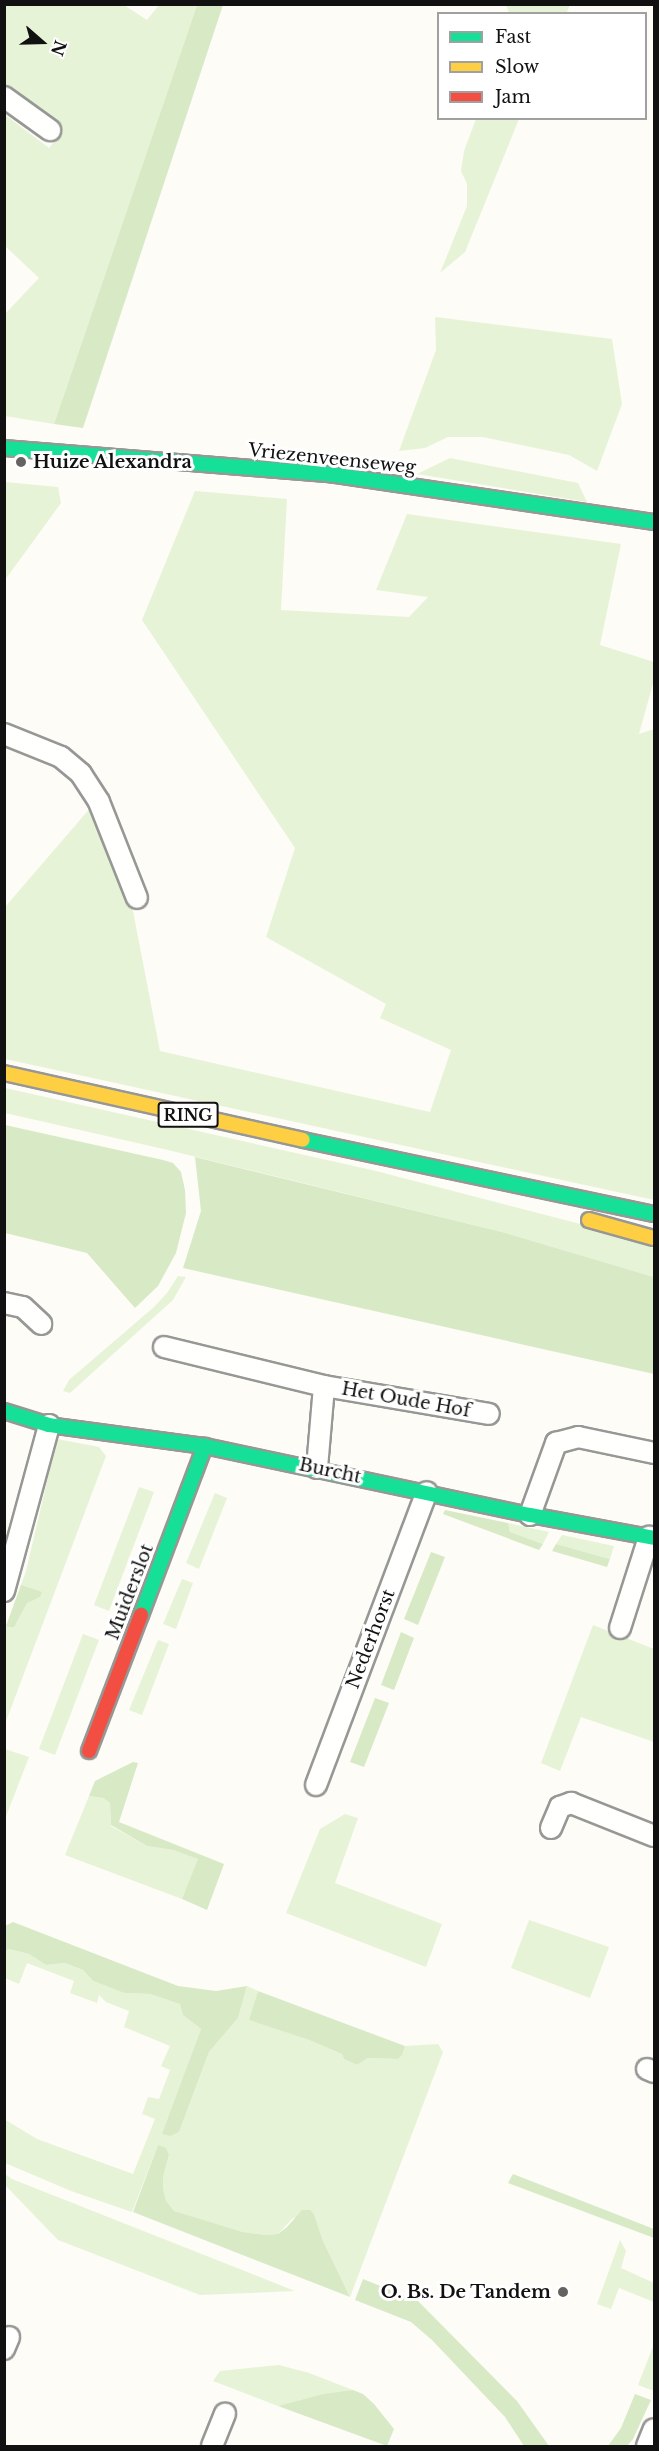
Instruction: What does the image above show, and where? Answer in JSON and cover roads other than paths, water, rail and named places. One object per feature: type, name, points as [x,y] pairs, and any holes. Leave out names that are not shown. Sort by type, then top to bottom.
[{"type":"street","points":[[4,97],[50,130]]},
{"type":"street","name":"Vriezenveenseweg","points":[[4,448],[329,474],[654,522]]},
{"type":"street","points":[[4,734],[61,757],[81,774],[99,802],[137,898]]},
{"type":"street","name":"RING","points":[[4,1073],[372,1156],[455,1171],[654,1214]]},
{"type":"street","name":"RING","points":[[372,1156],[489,1194]]},
{"type":"street","points":[[577,1217],[654,1238]]},
{"type":"street","points":[[4,1303],[23,1307],[41,1324]]},
{"type":"street","name":"Het Oude Hof","points":[[164,1347],[324,1386],[489,1414]]},
{"type":"street","name":"Het Oude Hof","points":[[317,1468],[324,1386]]},
{"type":"street","name":"Burcht","points":[[4,1410],[50,1425],[205,1446],[530,1515],[652,1538]]},
{"type":"street","points":[[4,1591],[50,1425]]},
{"type":"street","points":[[530,1515],[556,1443],[578,1437],[654,1453]]},
{"type":"street","name":"Muiderslot","points":[[89,1751],[205,1446]]},
{"type":"street","name":"Nederhorst","points":[[316,1785],[427,1492]]},
{"type":"street","points":[[620,1628],[652,1538]]},
{"type":"street","points":[[551,1828],[560,1807],[571,1803],[654,1836]]},
{"type":"street","points":[[212,2446],[225,2413]]},
{"type":"street","points":[[647,2446],[654,2429]]},
{"type":"place","name":"Huize Alexandra","points":[[21,462]]},
{"type":"place","name":"O. Bs. De Tandem","points":[[563,2292]]}]
